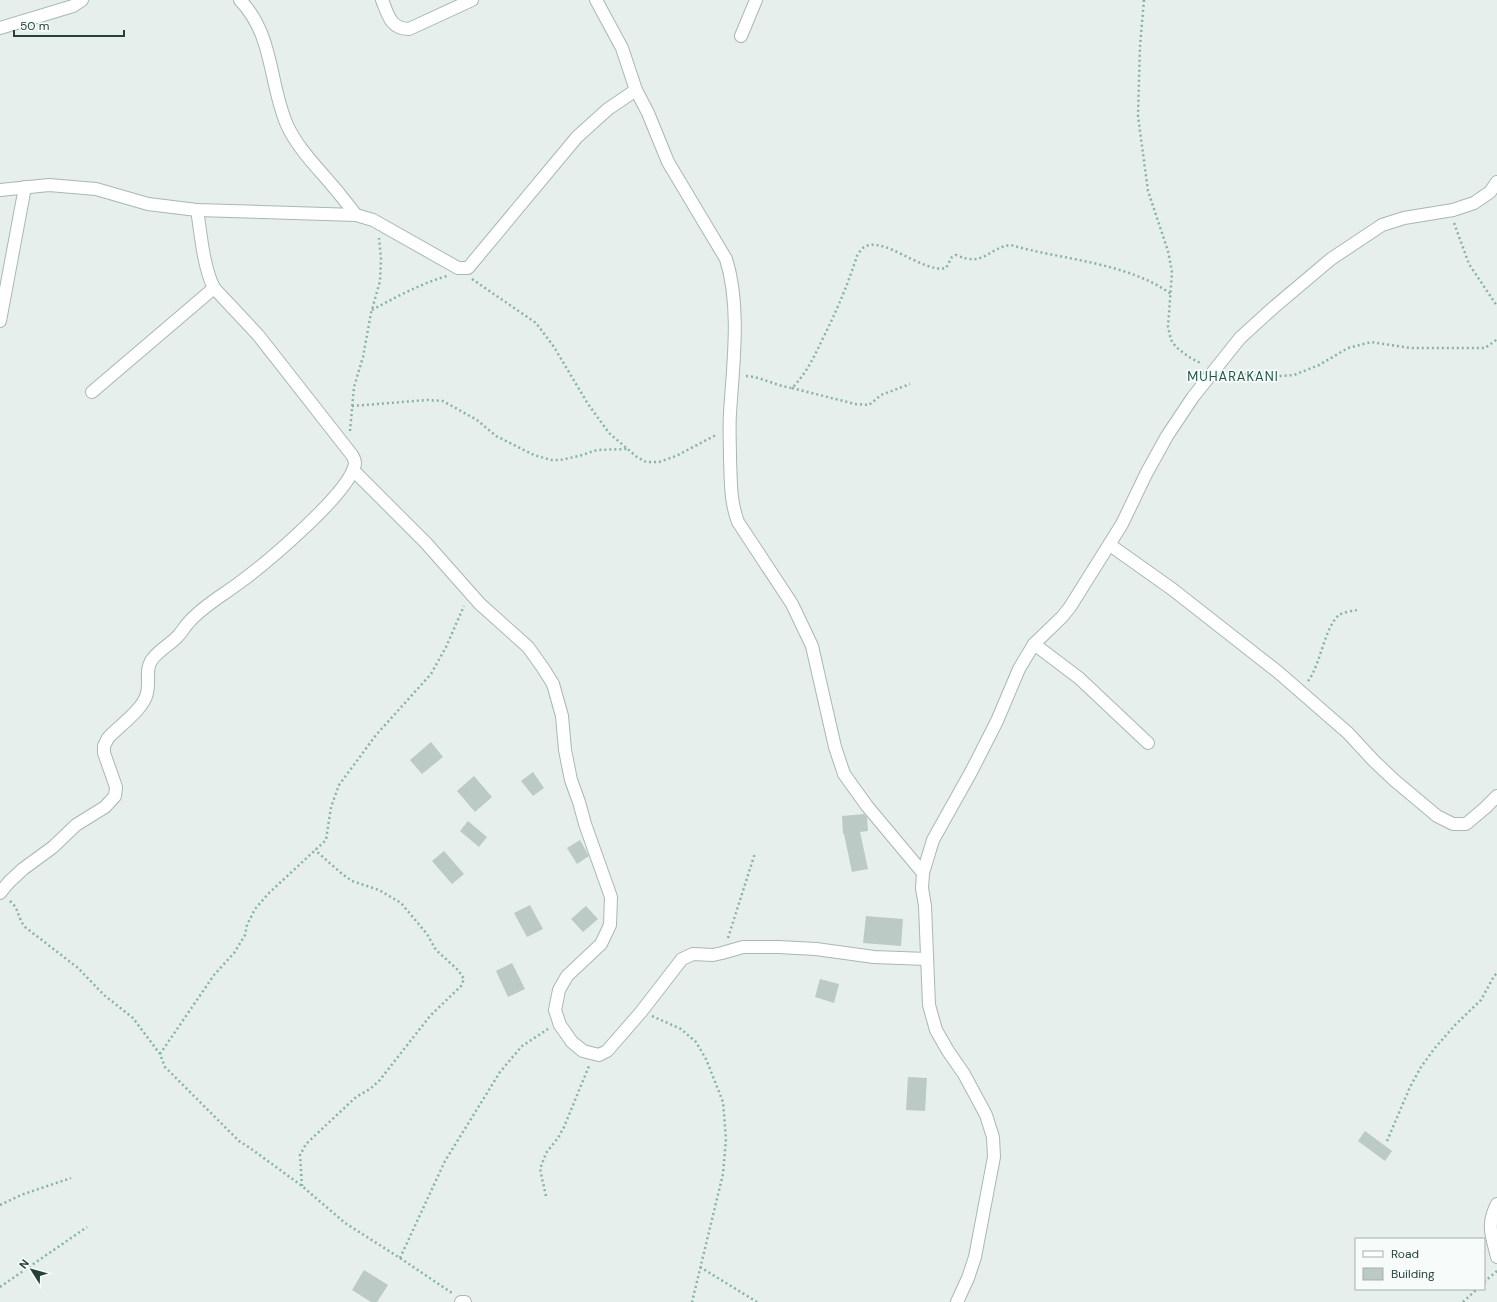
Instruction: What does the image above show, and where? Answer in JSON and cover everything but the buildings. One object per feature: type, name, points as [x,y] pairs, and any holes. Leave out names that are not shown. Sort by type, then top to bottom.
[{"type":"street","points":[[0,28],[73,6],[82,0]]},
{"type":"street","points":[[240,0],[256,23],[269,55],[281,110],[288,126],[306,156],[356,215]]},
{"type":"street","points":[[382,0],[388,16],[393,23],[402,29],[409,29],[472,0]]},
{"type":"street","points":[[596,0],[622,48],[636,90],[648,113],[668,162],[726,259],[732,276],[734,297],[733,375],[730,429],[731,490],[733,509],[738,522],[792,604],[812,646],[835,747],[844,774],[867,806],[923,873]]},
{"type":"street","points":[[741,36],[756,0]]},
{"type":"street","points":[[0,190],[49,184],[96,188],[148,204],[197,210],[356,215],[373,220],[458,268],[465,270],[577,137],[608,109],[636,90]]},
{"type":"street","points":[[957,1302],[968,1278],[975,1257],[994,1157],[993,1137],[986,1115],[964,1074],[936,1030],[929,1005],[925,906],[922,888],[923,873],[933,840],[971,772],[1020,669],[1034,644],[1062,617],[1070,607],[1122,524],[1146,474],[1167,436],[1193,397],[1240,338],[1330,259],[1382,225],[1404,218],[1449,211],[1474,203],[1490,192],[1497,182]]},
{"type":"street","points":[[0,321],[25,187]]},
{"type":"street","points":[[0,893],[23,869],[53,847],[76,826],[105,807],[115,796],[116,787],[104,753],[104,746],[108,738],[144,703],[148,692],[147,669],[154,656],[177,637],[189,621],[280,551],[331,501],[348,480],[353,470],[355,462],[352,455],[258,335],[214,288],[210,281],[207,268],[197,210]]},
{"type":"street","points":[[92,392],[214,288]]},
{"type":"street","points":[[353,470],[426,543],[480,604],[498,622],[528,647],[553,684],[562,716],[565,750],[571,780],[580,802],[585,824],[611,897],[610,925],[601,944],[567,976],[559,990],[555,1010],[560,1025],[572,1042],[583,1050],[594,1054],[599,1055],[607,1051],[641,1012],[682,959],[693,954],[713,955],[743,947],[778,947],[816,949],[874,957],[927,959]]},
{"type":"street","points":[[1110,545],[1172,589],[1299,690],[1348,733],[1394,780],[1437,816],[1453,824],[1466,824],[1497,796]]},
{"type":"street","points":[[1034,644],[1079,678],[1148,743]]},
{"type":"street","points":[[1497,1204],[1490,1220],[1490,1230],[1497,1257]]},
{"type":"path","points":[[1144,0],[1140,46],[1138,116],[1148,191],[1168,251],[1172,272],[1168,327],[1171,340],[1176,347],[1189,357],[1214,370],[1267,377],[1294,375],[1348,348],[1371,342],[1410,348],[1485,348],[1495,341],[1497,337]]},
{"type":"path","points":[[1449,211],[1469,264],[1497,307]]},
{"type":"path","points":[[352,455],[350,428],[354,387],[363,357],[372,310],[380,281],[381,259],[379,240],[373,220]]},
{"type":"path","points":[[792,388],[807,371],[836,312],[858,256],[862,249],[869,245],[890,249],[928,266],[943,269],[946,268],[952,257],[956,255],[967,259],[977,259],[987,256],[1003,246],[1011,245],[1069,257],[1140,277],[1160,286],[1171,294]]},
{"type":"path","points":[[372,310],[412,288],[465,270],[536,323],[554,347],[588,404],[609,433],[646,462],[659,462],[676,456],[730,429]]},
{"type":"path","points":[[733,375],[762,378],[787,387],[855,404],[869,405],[881,395],[910,384]]},
{"type":"path","points":[[352,406],[427,400],[443,401],[477,420],[496,436],[534,455],[551,460],[560,460],[579,456],[597,450],[628,449]]},
{"type":"path","points":[[160,1054],[214,975],[234,954],[245,935],[255,909],[269,893],[326,840],[331,807],[339,785],[376,735],[431,674],[446,647],[469,592]]},
{"type":"path","points":[[1299,690],[1310,678],[1331,627],[1339,615],[1357,610]]},
{"type":"path","points":[[302,1186],[300,1155],[306,1144],[356,1097],[370,1089],[379,1081],[430,1016],[462,986],[464,982],[464,979],[458,970],[436,950],[427,934],[401,903],[379,890],[352,881],[315,850]]},
{"type":"path","points":[[722,953],[740,904],[755,852]]},
{"type":"path","points":[[0,893],[18,910],[21,921],[25,927],[78,968],[104,995],[133,1018],[160,1054],[165,1067],[239,1141],[302,1186],[345,1223],[400,1258],[463,1302]]},
{"type":"path","points":[[1387,1141],[1410,1087],[1421,1067],[1434,1049],[1455,1025],[1481,1000],[1494,976],[1497,974]]},
{"type":"path","points":[[641,1012],[681,1029],[696,1042],[706,1059],[723,1102],[726,1139],[723,1174],[692,1302]]},
{"type":"path","points":[[400,1258],[445,1162],[500,1072],[522,1046],[546,1029],[560,1025]]},
{"type":"path","points":[[546,1196],[540,1169],[546,1154],[564,1127],[594,1054]]},
{"type":"path","points":[[0,1205],[21,1195],[71,1178]]},
{"type":"path","points":[[0,1287],[87,1227]]},
{"type":"path","points":[[700,1267],[757,1302]]},
{"type":"path","points":[[1485,1281],[1497,1270]]},
{"type":"path","points":[[1463,1302],[1475,1290]]},
{"type":"district","name":"MUHARAKANI","points":[[1233,376]]}]
